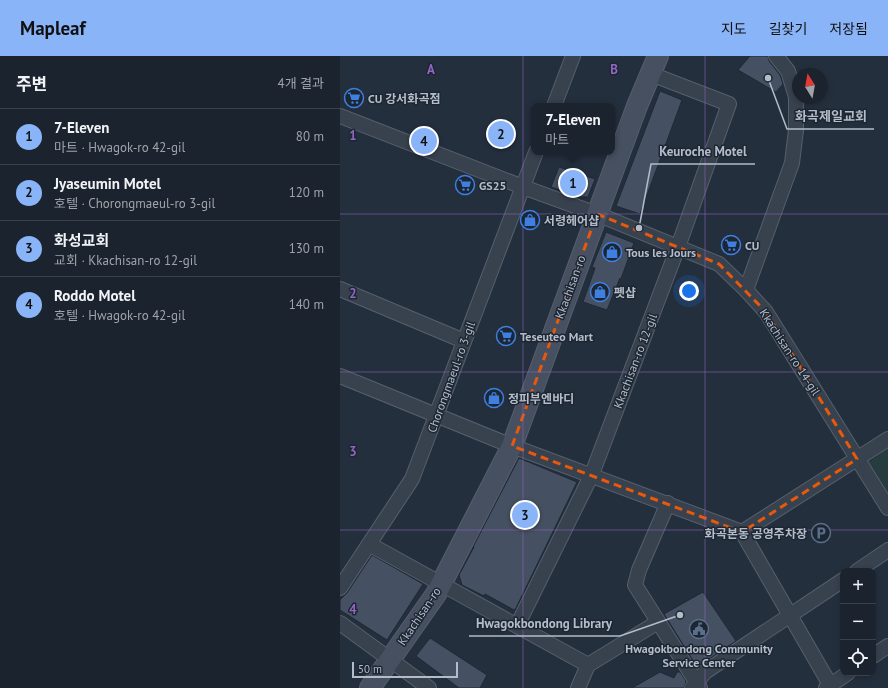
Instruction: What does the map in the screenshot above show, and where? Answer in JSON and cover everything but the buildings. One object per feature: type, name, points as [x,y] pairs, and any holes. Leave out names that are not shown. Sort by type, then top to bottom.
[{"type":"street","points":[[555,103],[573,56]]},
{"type":"street","name":"Kkachisan-ro","points":[[370,688],[436,594],[512,446],[597,214],[658,56]]},
{"type":"street","points":[[746,290],[792,163],[795,137],[796,97],[788,71],[776,56]]},
{"type":"street","points":[[651,74],[729,104],[678,247]]},
{"type":"street","name":"Kkachisan-ro 14-gil","points":[[340,116],[597,214],[719,264],[766,312],[888,508]]},
{"type":"street","name":"Chorongmaeul-ro 3-gil","points":[[340,588],[412,479],[535,155]]},
{"type":"street","name":"Kkachisan-ro 12-gil","points":[[517,626],[592,474],[678,247]]},
{"type":"street","points":[[340,289],[464,341]]},
{"type":"street","points":[[340,376],[512,446],[592,474],[742,532],[791,615],[830,687],[844,676]]},
{"type":"street","points":[[742,532],[888,439]]},
{"type":"street","points":[[668,503],[639,570],[635,585],[696,686],[706,672],[840,582]]},
{"type":"street","points":[[369,544],[441,583]]},
{"type":"street","points":[[861,568],[888,550]]},
{"type":"street","name":"Kkachisan-ro","points":[[441,583],[588,665]]},
{"type":"street","points":[[578,688],[588,665],[658,622]]},
{"type":"street","points":[[340,623],[429,688]]},
{"type":"street","points":[[876,654],[888,646]]},
{"type":"highlighted area","points":[[597,214],[719,264],[766,312],[857,459],[742,532],[512,446]]},
{"type":"green space","points":[[888,448],[888,492],[869,462]]},
{"type":"place","name":"화곡제일교회","points":[[768,78]]},
{"type":"place","name":"CU 강서화곡점","points":[[354,98]]},
{"type":"place","name":"Jyaseumin Motel","points":[[501,134]]},
{"type":"place","name":"Roddo Motel","points":[[424,141]]},
{"type":"place","name":"7-Eleven","points":[[573,183]]},
{"type":"place","name":"GS25","points":[[465,185]]},
{"type":"place","name":"서령헤어샵","points":[[530,220]]},
{"type":"place","name":"Keuroche Motel","points":[[639,228]]},
{"type":"place","name":"CU","points":[[731,245]]},
{"type":"place","name":"Tous les Jours","points":[[612,252]]},
{"type":"place","name":"펫샵","points":[[600,292]]},
{"type":"place","name":"Teseuteo Mart","points":[[506,336]]},
{"type":"place","name":"정피부엔바디","points":[[494,398]]},
{"type":"place","name":"화성교회","points":[[525,515]]},
{"type":"place","name":"화곡본동 공영주차장","points":[[821,533]]},
{"type":"place","name":"Hwagokbondong Library","points":[[680,615]]},
{"type":"place","name":"Hwagokbondong Community Service Center","points":[[699,629]]}]
